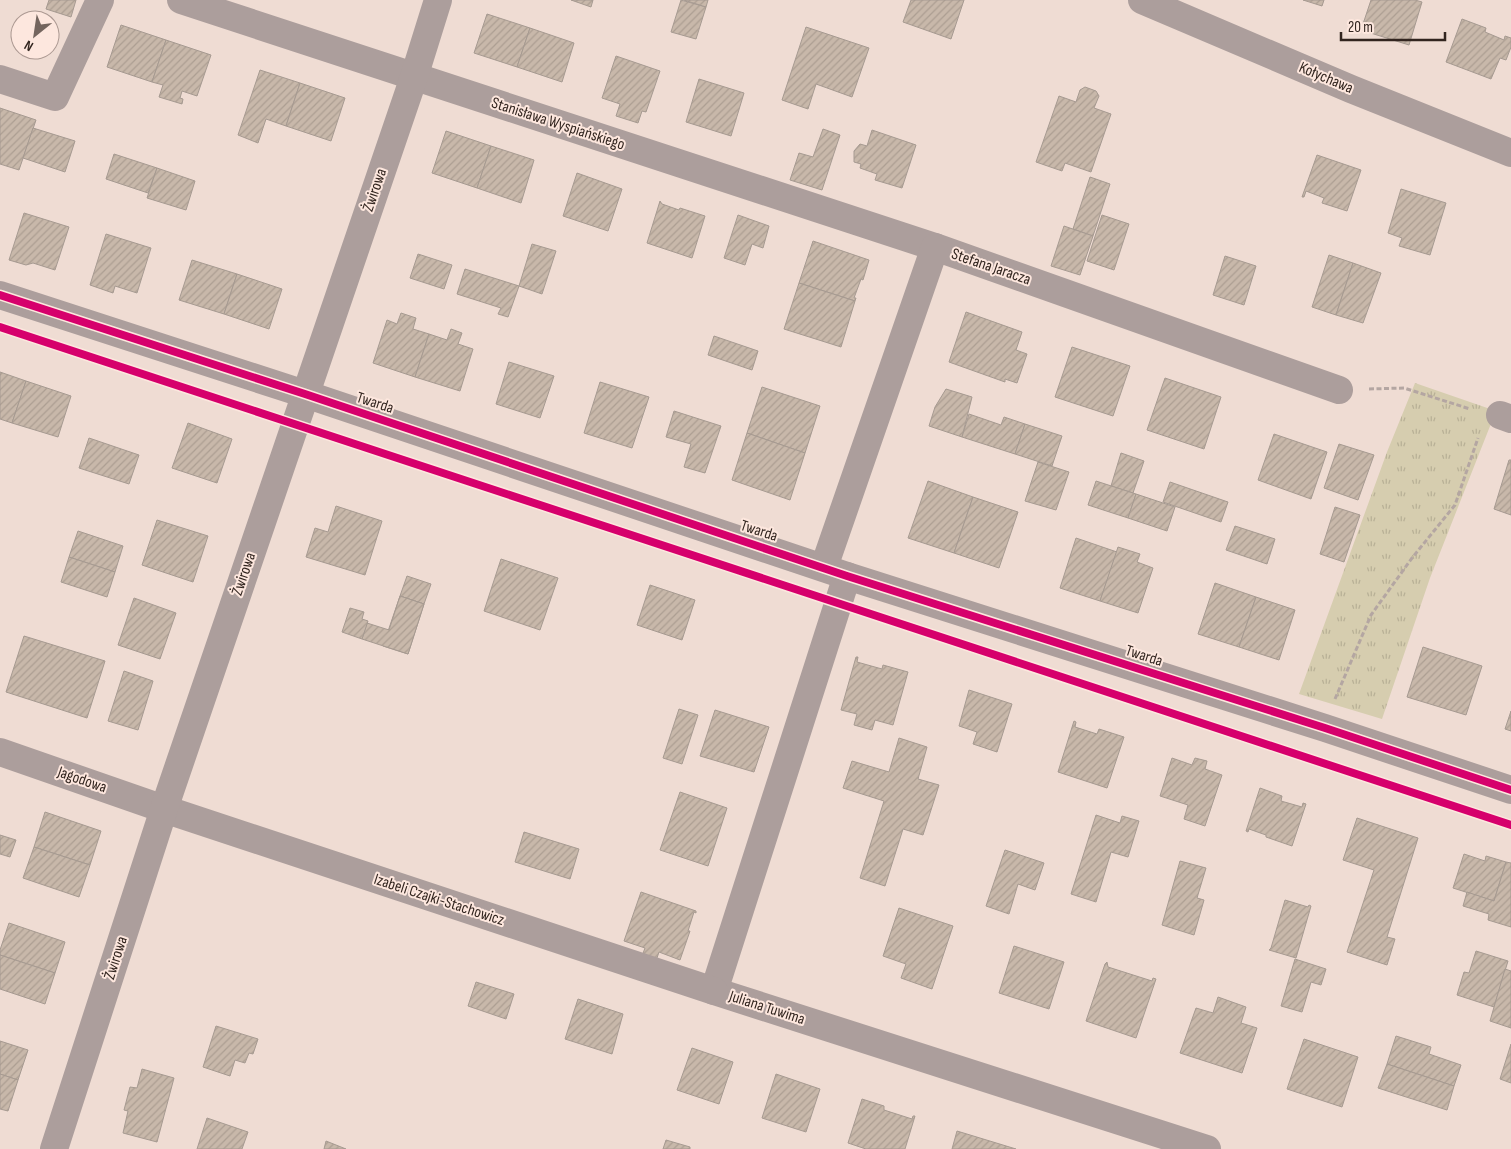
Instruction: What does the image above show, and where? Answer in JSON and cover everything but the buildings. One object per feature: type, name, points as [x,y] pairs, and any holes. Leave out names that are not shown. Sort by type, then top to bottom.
[{"type":"street","points":[[0,79],[54,97],[100,0]]},
{"type":"street","name":"Stanisława Wyspiańskiego","points":[[181,0],[935,247]]},
{"type":"street","name":"Żwirowa","points":[[54,1149],[164,809],[414,77],[438,0]]},
{"type":"street","name":"Kołychawa","points":[[1142,0],[1369,96],[1511,153]]},
{"type":"street","name":"Stefana Jaracza","points":[[836,571],[935,247],[1339,390]]},
{"type":"street","name":"Twarda","points":[[0,295],[305,394],[836,571],[1325,728],[1511,790]]},
{"type":"street","name":"Juliana Tuwima","points":[[836,571],[714,991],[1207,1149]]},
{"type":"street","name":"Jagodowa","points":[[0,752],[164,809]]},
{"type":"street","name":"Izabeli Czajki-Stachowicz","points":[[164,809],[714,991]]},
{"type":"path","points":[[1325,728],[1333,704],[1371,615],[1412,558],[1455,505],[1499,416],[1404,388],[1339,390]]},
{"type":"green space","points":[[1415,383],[1496,411],[1430,578],[1382,719],[1299,694],[1387,452]]},
{"type":"cycle path","points":[[0,295],[305,394],[847,576],[1325,728],[1511,790]]},
{"type":"cycle path","points":[[0,327],[1511,825]]}]
